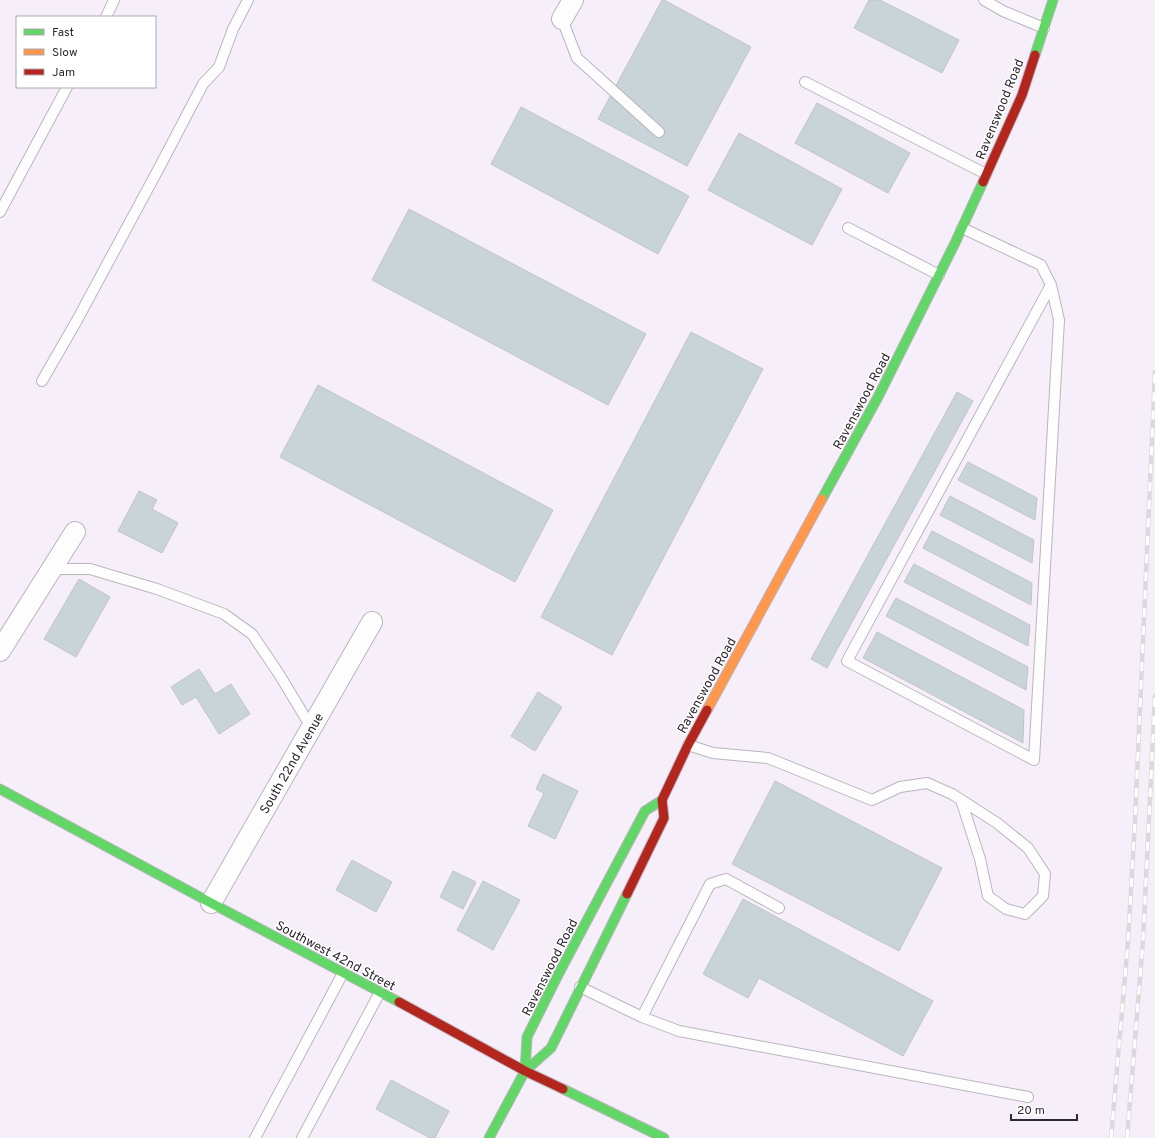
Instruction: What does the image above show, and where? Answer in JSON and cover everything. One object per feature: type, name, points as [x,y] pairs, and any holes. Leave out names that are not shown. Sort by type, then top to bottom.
[{"type":"street","points":[[562,19],[573,0]]},
{"type":"street","name":"Ravenswood Road","points":[[489,1138],[525,1071],[551,1048],[664,818],[662,800],[688,745],[878,397],[939,275],[962,228],[1022,95],[1053,0]]},
{"type":"street","points":[[0,651],[76,532]]},
{"type":"street","name":"South 22nd Avenue","points":[[211,903],[372,622]]},
{"type":"street","name":"Southwest 42nd Street","points":[[0,790],[380,992],[525,1071],[664,1138]]},
{"type":"street","name":"Ravenswood Road","points":[[525,1071],[527,1037],[551,989],[645,811],[662,800]]},
{"type":"lane","points":[[106,16],[114,0]]},
{"type":"lane","points":[[42,381],[76,322],[203,84],[219,67],[233,29],[248,0]]},
{"type":"lane","points":[[984,0],[1003,11],[1044,28]]},
{"type":"lane","points":[[562,19],[577,58],[660,132]]},
{"type":"lane","points":[[805,82],[986,174]]},
{"type":"lane","points":[[0,212],[66,88]]},
{"type":"lane","points":[[848,228],[939,275]]},
{"type":"lane","points":[[962,228],[1041,265],[1051,285],[1059,320],[1034,760],[847,661],[1051,285]]},
{"type":"lane","points":[[52,569],[90,569],[156,589],[224,614],[252,634],[279,674],[311,728]]},
{"type":"lane","points":[[688,745],[713,753],[768,758],[872,800],[900,788],[927,783],[952,794],[997,823],[1028,848],[1045,874],[1043,896],[1025,914],[1006,909],[988,896],[980,859],[961,800]]},
{"type":"lane","points":[[642,1017],[710,884],[726,879],[779,908]]},
{"type":"lane","points":[[255,1138],[343,973]]},
{"type":"lane","points":[[580,987],[642,1017],[679,1031],[1028,1097]]},
{"type":"lane","points":[[302,1138],[380,992]]},
{"type":"building","points":[[662,0],[751,47],[687,166],[598,119]]},
{"type":"building","points":[[869,0],[880,0],[959,40],[942,73],[854,28]]},
{"type":"building","points":[[817,103],[910,153],[888,193],[795,143]]},
{"type":"building","points":[[521,107],[689,196],[658,254],[491,164]]},
{"type":"building","points":[[739,133],[842,189],[812,245],[708,190]]},
{"type":"building","points":[[409,209],[646,334],[608,405],[372,280]]},
{"type":"building","points":[[691,332],[763,369],[612,655],[541,617]]},
{"type":"building","points":[[318,385],[553,510],[515,582],[280,457]]},
{"type":"building","points":[[957,392],[973,401],[827,668],[811,659]]},
{"type":"building","points":[[968,462],[1037,498],[1035,520],[958,480]]},
{"type":"building","points":[[139,491],[157,500],[152,509],[178,523],[162,553],[118,531]]},
{"type":"building","points":[[950,496],[1034,540],[1032,563],[940,515]]},
{"type":"building","points":[[932,531],[1032,583],[1031,605],[923,548]]},
{"type":"building","points":[[914,564],[1030,625],[1028,646],[904,582]]},
{"type":"building","points":[[79,579],[110,597],[76,657],[44,639]]},
{"type":"building","points":[[896,598],[1028,667],[1026,690],[886,616]]},
{"type":"building","points":[[877,632],[1024,710],[1023,743],[863,658]]},
{"type":"building","points":[[199,669],[215,694],[231,684],[250,714],[219,734],[196,697],[182,705],[171,687]]},
{"type":"building","points":[[538,692],[562,707],[535,751],[511,736]]},
{"type":"building","points":[[543,774],[578,791],[555,839],[528,826],[544,793],[536,789]]},
{"type":"building","points":[[775,781],[942,868],[899,951],[732,864]]},
{"type":"building","points":[[352,860],[392,882],[376,912],[336,890]]},
{"type":"building","points":[[453,871],[476,882],[463,909],[440,897]]},
{"type":"building","points":[[483,881],[520,900],[493,950],[457,930]]},
{"type":"building","points":[[743,899],[933,1001],[903,1056],[759,978],[748,998],[703,974]]},
{"type":"building","points":[[391,1080],[449,1111],[435,1138],[430,1138],[376,1109]]},
{"type":"railway","points":[[1111,1138],[1128,942],[1135,820],[1155,372]]},
{"type":"railway","points":[[1127,1138],[1143,941],[1155,696]]},
{"type":"traffic: fast","points":[[1035,55],[1053,0]]},
{"type":"traffic: fast","points":[[822,499],[878,397],[955,243],[983,182]]},
{"type":"traffic: fast","points":[[0,789],[211,903],[399,1002]]},
{"type":"traffic: fast","points":[[525,1071],[527,1037],[558,975],[645,811],[662,800]]},
{"type":"traffic: fast","points":[[489,1138],[525,1071],[551,1048],[627,894]]},
{"type":"traffic: fast","points":[[563,1089],[664,1138]]},
{"type":"traffic: slow","points":[[707,710],[822,499]]},
{"type":"traffic: jam","points":[[983,182],[1022,95],[1035,55]]},
{"type":"traffic: jam","points":[[627,894],[664,818],[662,800],[688,745],[707,710]]},
{"type":"traffic: jam","points":[[399,1002],[525,1071],[563,1089]]}]
